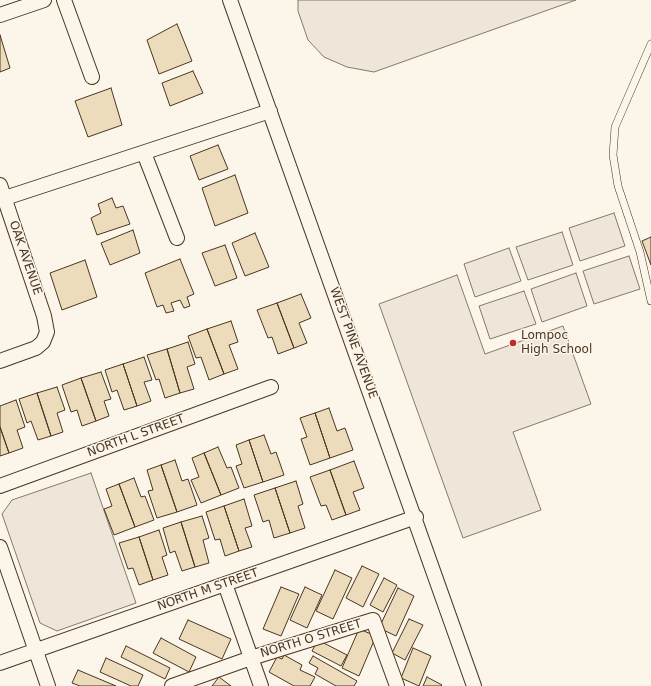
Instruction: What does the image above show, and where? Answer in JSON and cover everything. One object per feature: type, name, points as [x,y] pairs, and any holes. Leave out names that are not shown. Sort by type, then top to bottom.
[{"type":"street","points":[[0,15],[44,0]]},
{"type":"street","points":[[64,0],[92,77]]},
{"type":"street","name":"WEST PINE AVENUE","points":[[230,0],[416,518],[474,686]]},
{"type":"street","points":[[5,198],[270,111]]},
{"type":"street","points":[[144,153],[177,238]]},
{"type":"street","name":"OAK AVENUE","points":[[0,185],[44,316],[47,332],[43,342],[36,348],[0,361]]},
{"type":"street","name":"NORTH L STREET","points":[[0,486],[271,387]]},
{"type":"street","name":"NORTH M STREET","points":[[0,663],[416,518]]},
{"type":"street","points":[[0,548],[48,686]]},
{"type":"street","name":"NORTH O STREET","points":[[225,584],[261,686]]},
{"type":"street","name":"NORTH O STREET","points":[[251,658],[374,620],[396,686]]},
{"type":"street","points":[[172,686],[251,658]]},
{"type":"lane","points":[[651,44],[615,127],[613,154],[618,186],[640,252],[651,301]]},
{"type":"shaded area","points":[[298,0],[576,0],[374,72],[347,67],[324,57],[308,40],[298,11]]},
{"type":"shaded area","points":[[614,213],[625,246],[580,261],[569,228]]},
{"type":"shaded area","points":[[562,232],[573,265],[528,280],[516,247]]},
{"type":"shaded area","points":[[509,248],[521,281],[475,297],[464,264]]},
{"type":"shaded area","points":[[629,256],[640,289],[594,304],[583,271]]},
{"type":"shaded area","points":[[576,273],[587,306],[542,322],[531,289]]},
{"type":"shaded area","points":[[457,275],[485,354],[563,326],[591,404],[513,432],[541,510],[463,538],[379,304]]},
{"type":"shaded area","points":[[524,291],[536,324],[490,339],[479,306]]},
{"type":"shaded area","points":[[91,473],[136,603],[57,631],[40,623],[2,514],[12,500]]},
{"type":"building","points":[[177,24],[192,61],[159,74],[147,40]]},
{"type":"building","points":[[0,35],[10,68],[0,72]]},
{"type":"building","points":[[193,71],[203,93],[170,106],[162,83]]},
{"type":"building","points":[[111,88],[122,125],[88,137],[75,101]]},
{"type":"building","points":[[218,145],[228,169],[199,180],[190,156]]},
{"type":"building","points":[[235,175],[248,213],[215,226],[202,188]]},
{"type":"building","points":[[112,198],[116,208],[123,206],[130,224],[97,235],[91,218],[101,213],[98,204]]},
{"type":"building","points":[[133,230],[140,253],[110,265],[101,243]]},
{"type":"building","points":[[255,233],[269,267],[245,276],[232,243]]},
{"type":"building","points":[[651,237],[651,265],[642,241]]},
{"type":"building","points":[[225,245],[237,278],[215,286],[202,253]]},
{"type":"building","points":[[180,259],[194,294],[187,297],[190,306],[184,308],[180,300],[171,303],[174,311],[166,313],[163,305],[157,307],[145,273]]},
{"type":"building","points":[[85,260],[97,297],[62,310],[50,273]]},
{"type":"building","points":[[301,294],[311,318],[299,323],[307,343],[294,348],[277,303]]},
{"type":"building","points":[[277,303],[294,348],[278,354],[272,337],[268,338],[257,310]]},
{"type":"building","points":[[231,321],[238,342],[229,345],[238,369],[224,374],[207,329]]},
{"type":"building","points":[[207,329],[224,374],[209,380],[201,357],[196,358],[188,336]]},
{"type":"building","points":[[188,342],[195,364],[187,367],[194,389],[180,393],[167,349]]},
{"type":"building","points":[[167,349],[180,393],[165,398],[159,379],[156,380],[147,355]]},
{"type":"building","points":[[144,357],[152,380],[144,382],[151,401],[137,406],[123,364]]},
{"type":"building","points":[[123,364],[137,406],[124,410],[117,390],[112,392],[105,370]]},
{"type":"building","points":[[101,372],[111,399],[104,401],[109,416],[96,421],[81,378]]},
{"type":"building","points":[[81,378],[96,421],[82,426],[77,410],[71,412],[62,385]]},
{"type":"building","points":[[57,387],[65,410],[57,413],[63,432],[51,436],[37,393]]},
{"type":"building","points":[[37,393],[51,436],[38,440],[31,421],[27,423],[19,399]]},
{"type":"building","points":[[16,400],[25,427],[17,430],[23,448],[9,453],[0,427],[0,406]]},
{"type":"building","points":[[329,408],[337,431],[345,428],[353,450],[330,458],[315,413]]},
{"type":"building","points":[[315,413],[330,458],[310,465],[301,439],[307,437],[300,418]]},
{"type":"building","points":[[0,427],[9,453],[0,456]]},
{"type":"building","points":[[264,435],[271,454],[276,452],[284,475],[263,482],[249,440]]},
{"type":"building","points":[[249,440],[263,482],[244,488],[236,466],[242,464],[236,445]]},
{"type":"building","points":[[218,447],[227,468],[231,467],[239,488],[221,495],[204,453]]},
{"type":"building","points":[[204,453],[221,495],[201,503],[191,480],[199,477],[192,458]]},
{"type":"building","points":[[175,460],[182,481],[188,479],[197,505],[177,512],[161,465]]},
{"type":"building","points":[[354,461],[364,488],[353,492],[360,510],[346,515],[330,470]]},
{"type":"building","points":[[161,465],[177,512],[157,518],[148,491],[153,490],[147,470]]},
{"type":"building","points":[[330,470],[346,515],[332,520],[326,505],[321,506],[310,477]]},
{"type":"building","points":[[134,478],[141,497],[145,496],[154,520],[135,527],[119,484]]},
{"type":"building","points":[[296,481],[303,504],[298,506],[305,528],[290,533],[275,488]]},
{"type":"building","points":[[119,484],[135,527],[114,535],[104,509],[112,506],[106,489]]},
{"type":"building","points":[[275,488],[290,533],[274,538],[269,520],[263,522],[254,495]]},
{"type":"building","points":[[244,499],[252,526],[245,528],[252,547],[239,551],[224,506]]},
{"type":"building","points":[[224,506],[239,551],[225,556],[220,539],[215,540],[206,512]]},
{"type":"building","points":[[202,516],[209,538],[203,540],[209,563],[195,567],[181,522]]},
{"type":"building","points":[[181,522],[195,567],[182,571],[175,551],[170,553],[163,528]]},
{"type":"building","points":[[159,530],[167,555],[162,557],[168,575],[153,580],[139,537]]},
{"type":"building","points":[[139,537],[153,580],[139,585],[133,568],[128,569],[119,543]]},
{"type":"building","points":[[362,566],[379,574],[363,607],[346,598]]},
{"type":"building","points":[[335,570],[352,578],[333,619],[316,611]]},
{"type":"building","points":[[384,578],[397,585],[383,612],[370,605]]},
{"type":"building","points":[[281,587],[299,594],[281,636],[263,629]]},
{"type":"building","points":[[305,587],[322,595],[307,628],[290,620]]},
{"type":"building","points":[[398,588],[414,596],[396,636],[379,628]]},
{"type":"building","points":[[409,619],[423,625],[405,660],[392,653]]},
{"type":"building","points":[[188,620],[231,639],[222,659],[179,639]]},
{"type":"building","points":[[359,629],[376,636],[359,676],[342,668]]},
{"type":"building","points":[[161,638],[196,657],[189,672],[153,653]]},
{"type":"building","points":[[318,640],[347,655],[341,666],[312,651]]},
{"type":"building","points":[[126,646],[170,668],[165,679],[121,657]]},
{"type":"building","points":[[413,648],[431,656],[419,686],[401,678]]},
{"type":"building","points":[[284,655],[302,665],[300,670],[315,677],[310,686],[294,686],[269,672],[277,657],[282,659]]},
{"type":"building","points":[[313,656],[357,681],[354,686],[336,686],[315,674],[318,668],[309,663]]},
{"type":"building","points":[[106,658],[143,675],[138,686],[131,686],[100,672]]},
{"type":"building","points":[[78,670],[116,686],[80,686],[72,683]]},
{"type":"building","points":[[219,677],[231,686],[212,686]]},
{"type":"building","points":[[427,677],[442,685],[423,686]]},
{"type":"place","name":"Lompoc High School","points":[[513,343]]}]
